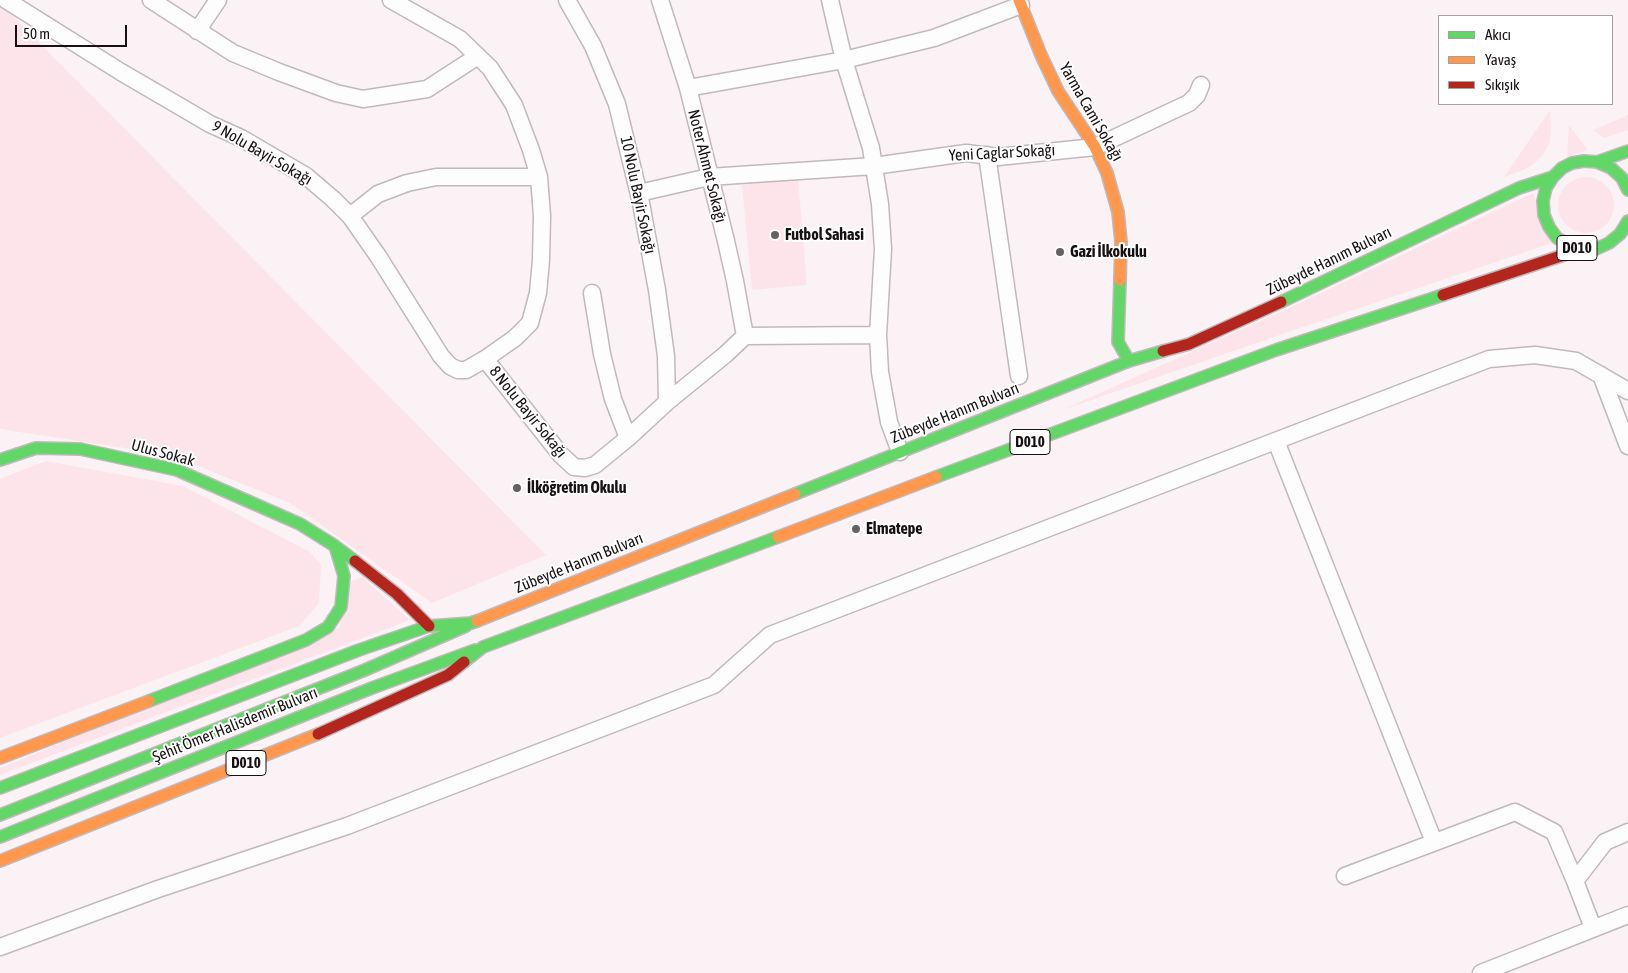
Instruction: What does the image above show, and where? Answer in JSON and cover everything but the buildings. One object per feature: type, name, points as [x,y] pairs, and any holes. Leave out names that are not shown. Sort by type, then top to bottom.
[{"type":"main road","name":"Yarma Cami Sokağı","points":[[1020,3],[1058,91],[1095,147],[1107,174],[1118,212],[1121,242],[1118,342],[1130,361]]},
{"type":"main road","name":"Zübeyde Hanım Bulvarı","points":[[365,670],[471,623],[1130,361],[1189,344],[1320,284],[1519,188],[1553,177],[1562,168],[1572,163],[1584,161],[1597,162],[1628,151]]},
{"type":"main road","points":[[1597,162],[1610,168],[1622,178],[1628,190]]},
{"type":"main road","name":"D010","points":[[1553,177],[1546,188],[1543,201],[1544,215],[1549,228],[1557,238],[1569,245],[1582,249]]},
{"type":"main road","name":"D010","points":[[0,861],[336,727],[448,675],[483,647],[1267,353],[1582,249],[1596,248],[1609,243],[1624,232],[1628,221]]},
{"type":"main road","name":"Ulus Sokak","points":[[0,460],[36,448],[80,449],[178,470],[300,524],[335,546],[397,594],[428,626]]},
{"type":"main road","points":[[0,758],[306,640],[328,627],[341,607],[344,576],[335,546]]},
{"type":"main road","name":"D010","points":[[0,788],[359,650],[428,626],[471,623]]},
{"type":"main road","name":"Şehit Ömer Halisdemir Bulvarı","points":[[0,837],[372,688],[483,647]]},
{"type":"main road","name":"Şehit Ömer Halisdemir Bulvarı","points":[[0,815],[365,670]]},
{"type":"street","points":[[152,0],[233,53],[336,93],[363,99],[427,90],[478,56]]},
{"type":"street","points":[[197,31],[218,0]]},
{"type":"street","name":"8 Nolu Bayir Sokağı","points":[[391,0],[460,39],[490,68],[514,105],[532,150],[539,177],[542,216],[542,260],[538,292],[530,323],[515,338],[485,359],[561,455],[574,467],[585,468],[595,465],[745,336]]},
{"type":"street","name":"10 Nolu Bayir Sokağı","points":[[567,0],[594,46],[617,104],[639,193],[657,290],[666,356],[666,402]]},
{"type":"street","name":"Noter Ahmet Sokağı","points":[[660,0],[688,88],[735,281],[745,336]]},
{"type":"street","points":[[830,0],[844,60],[871,148],[880,204],[883,249],[878,334],[880,372],[888,422],[900,452]]},
{"type":"street","name":"9 Nolu Bayir Sokağı","points":[[18,3],[107,64],[210,124],[241,138],[306,176],[350,216],[378,256],[441,356],[450,366],[458,370],[466,370],[485,359]]},
{"type":"street","points":[[688,88],[844,60],[934,38],[1020,3]]},
{"type":"street","name":"Yeni Caglar Sokağı","points":[[639,193],[709,177],[874,166],[966,153],[998,157],[1095,147],[1189,103],[1197,95],[1201,84]]},
{"type":"street","points":[[986,155],[1019,376]]},
{"type":"street","points":[[350,216],[378,194],[407,183],[436,177],[539,177]]},
{"type":"street","points":[[592,293],[602,354],[613,399],[628,438]]},
{"type":"street","points":[[745,336],[878,334]]},
{"type":"street","points":[[0,948],[158,889],[347,826],[714,685],[770,635],[1489,359],[1535,354],[1576,361],[1628,391]]},
{"type":"street","points":[[1601,375],[1628,446]]},
{"type":"street","points":[[1276,441],[1434,842]]},
{"type":"street","points":[[1345,876],[1515,812],[1554,832],[1593,928]]},
{"type":"street","points":[[1575,881],[1605,842],[1628,832]]},
{"type":"street","points":[[1481,973],[1628,915]]},
{"type":"shaded area","points":[[0,3],[546,555],[432,603],[290,503],[171,455],[0,429]]},
{"type":"shaded area","points":[[1550,110],[1551,130],[1549,144],[1543,155],[1531,166],[1504,177]]},
{"type":"shaded area","points":[[1628,115],[1628,130],[1604,138],[1593,130]]},
{"type":"shaded area","points":[[1569,125],[1588,150],[1567,157]]},
{"type":"shaded area","points":[[1586,177],[1597,179],[1606,185],[1612,194],[1614,205],[1612,216],[1606,225],[1597,231],[1586,233],[1575,231],[1566,225],[1560,216],[1558,205],[1560,194],[1566,185],[1575,179]]},
{"type":"shaded area","name":"Futbol Sahasi","points":[[798,179],[807,285],[752,290],[742,185]]},
{"type":"shaded area","points":[[1533,193],[1552,243],[1062,410],[1289,308]]},
{"type":"shaded area","points":[[46,461],[183,486],[310,552],[321,565],[319,603],[299,626],[0,738],[0,479]]},
{"type":"shaded area","points":[[362,577],[410,620],[0,775],[0,768],[339,628],[350,582]]},
{"type":"traffic: fast","points":[[1597,162],[1628,151]]},
{"type":"traffic: fast","points":[[1628,190],[1622,178],[1611,168],[1597,162],[1584,161],[1572,163],[1562,168],[1546,188],[1543,201],[1544,215],[1549,227],[1557,238],[1569,245],[1582,249],[1596,249],[1609,243],[1620,234],[1628,221]]},
{"type":"traffic: fast","points":[[1281,302],[1519,188],[1553,177]]},
{"type":"traffic: fast","points":[[1120,280],[1118,342],[1129,361]]},
{"type":"traffic: fast","points":[[936,477],[1276,350],[1443,295]]},
{"type":"traffic: fast","points":[[795,494],[1129,361],[1163,351]]},
{"type":"traffic: fast","points":[[0,460],[36,448],[80,449],[177,470],[300,524],[355,561]]},
{"type":"traffic: fast","points":[[464,662],[483,647],[778,537]]},
{"type":"traffic: fast","points":[[149,701],[306,640],[328,627],[341,607],[344,576],[335,546]]},
{"type":"traffic: fast","points":[[0,788],[359,650],[429,626],[477,621]]},
{"type":"traffic: fast","points":[[0,815],[365,670],[466,626]]},
{"type":"traffic: fast","points":[[0,837],[372,688],[475,650]]},
{"type":"traffic: slow","points":[[1019,0],[1058,91],[1095,147],[1107,173],[1118,212],[1121,242],[1120,280]]},
{"type":"traffic: slow","points":[[778,537],[936,477]]},
{"type":"traffic: slow","points":[[477,621],[795,494]]},
{"type":"traffic: slow","points":[[0,758],[149,701]]},
{"type":"traffic: slow","points":[[0,861],[318,734]]},
{"type":"traffic: jam","points":[[1443,295],[1582,249]]},
{"type":"traffic: jam","points":[[1163,351],[1189,344],[1281,302]]},
{"type":"traffic: jam","points":[[355,561],[397,594],[429,626]]},
{"type":"traffic: jam","points":[[318,734],[448,675],[464,662]]},
{"type":"place","name":"Futbol Sahasi","points":[[775,235]]},
{"type":"place","name":"Gazi İlkokulu","points":[[1060,252]]},
{"type":"place","name":"İlköğretim Okulu","points":[[517,488]]},
{"type":"place","name":"Elmatepe","points":[[856,529]]}]
